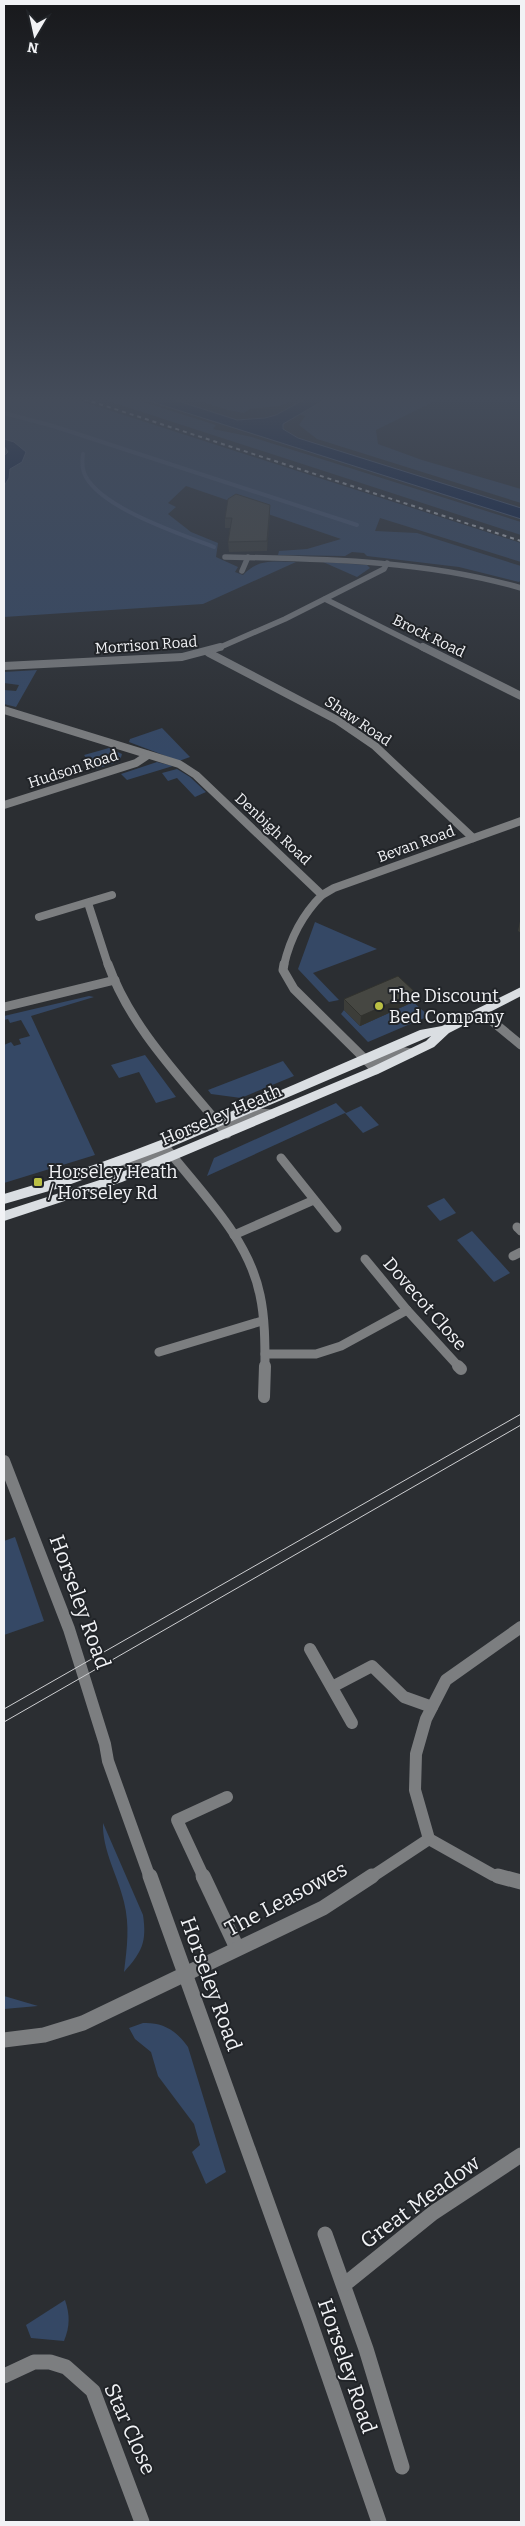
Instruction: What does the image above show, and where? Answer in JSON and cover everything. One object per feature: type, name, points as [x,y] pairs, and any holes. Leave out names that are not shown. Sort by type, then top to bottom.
[{"type":"highway","name":"Horseley Heath","points":[[4,1216],[68,1196],[370,1064],[411,1053],[430,1044],[445,1030],[521,991]]},
{"type":"highway","name":"Horseley Heath","points":[[222,1128],[272,1114],[370,1064],[424,1033],[445,1030]]},
{"type":"highway","name":"Horseley Heath","points":[[4,1199],[90,1173],[117,1162],[168,1151]]},
{"type":"street","points":[[225,557],[387,563],[449,570],[521,588]]},
{"type":"street","points":[[242,572],[248,557]]},
{"type":"street","name":"Morrison Road","points":[[4,666],[182,657],[209,653],[229,646],[325,599],[384,569],[387,563]]},
{"type":"street","name":"Brock Road","points":[[325,599],[521,696]]},
{"type":"street","name":"Shaw Road","points":[[209,653],[337,720],[375,746],[473,838]]},
{"type":"street","name":"Denbigh Road","points":[[4,710],[179,764],[196,775],[322,895]]},
{"type":"street","name":"Hudson Road","points":[[4,805],[136,763],[148,755]]},
{"type":"street","name":"Bevan Road","points":[[322,895],[334,888],[521,821]]},
{"type":"street","points":[[39,917],[112,895]]},
{"type":"street","points":[[322,895],[308,911],[288,951],[283,970],[294,989],[370,1064]]},
{"type":"street","points":[[88,903],[96,921],[105,956],[115,980],[146,1032],[222,1128]]},
{"type":"street","points":[[4,1007],[115,980]]},
{"type":"street","points":[[480,1012],[521,1045]]},
{"type":"street","points":[[168,1151],[234,1235],[248,1262],[260,1293],[266,1354],[264,1397]]},
{"type":"street","points":[[281,1158],[337,1228]]},
{"type":"street","points":[[234,1235],[314,1200]]},
{"type":"street","name":"Dovecot Close","points":[[365,1259],[406,1310],[461,1369]]},
{"type":"street","points":[[266,1354],[316,1354],[341,1346],[406,1310]]},
{"type":"street","points":[[158,1352],[262,1321]]},
{"type":"street","name":"Horseley Road","points":[[4,1461],[73,1641],[106,1744],[108,1762],[185,1973],[378,2522]]},
{"type":"street","points":[[521,1627],[446,1680],[426,1719],[416,1754],[415,1790],[429,1839],[493,1875],[521,1882]]},
{"type":"street","points":[[310,1649],[352,1723]]},
{"type":"street","points":[[332,1687],[372,1666],[404,1697],[432,1707]]},
{"type":"street","name":"Horseley Road","points":[[227,1796],[178,1820],[237,1948]]},
{"type":"street","name":"The Leasowes","points":[[4,2040],[44,2035],[83,2023],[322,1908],[429,1839]]},
{"type":"street","name":"Great Meadow","points":[[345,2284],[433,2213],[521,2155]]},
{"type":"street","points":[[325,2234],[345,2284],[378,2382],[402,2467]]},
{"type":"street","name":"Star Close","points":[[4,2376],[34,2362],[50,2362],[66,2367],[93,2390],[130,2485],[142,2522]]},
{"type":"shaded area","points":[[4,517],[172,517],[191,532],[218,543],[216,557],[238,567],[235,572],[243,575],[261,563],[296,562],[203,604],[4,617]]},
{"type":"shaded area","points":[[276,517],[440,517],[521,543],[521,562],[380,518],[375,531],[417,533],[521,566],[521,580],[519,582],[459,567],[367,556],[364,553],[352,552],[345,556],[278,555],[279,551],[307,549],[341,539]]},
{"type":"shaded area","points":[[465,517],[505,517],[521,522],[521,535]]},
{"type":"shaded area","points":[[323,562],[367,565],[370,568],[357,577]]},
{"type":"shaded area","points":[[37,670],[16,707],[4,704],[4,690],[16,691],[19,685],[4,683],[4,672]]},
{"type":"shaded area","points":[[162,728],[190,757],[179,761],[129,742],[130,739]]},
{"type":"shaded area","points":[[109,748],[122,754],[120,761],[96,769],[84,755]]},
{"type":"shaded area","points":[[157,762],[173,766],[127,780],[121,774]]},
{"type":"shaded area","points":[[177,769],[190,777],[206,792],[195,797],[177,778],[168,781],[162,773]]},
{"type":"shaded area","points":[[315,922],[377,949],[313,973],[339,1000],[329,1002],[298,969]]},
{"type":"shaded area","points":[[89,996],[94,997],[31,1016],[95,1155],[4,1183],[4,1045],[11,1042],[14,1046],[21,1044],[19,1039],[30,1036],[21,1020],[10,1023],[8,1019],[4,1020],[4,1016]]},
{"type":"shaded area","points":[[413,1002],[429,1016],[368,1042],[341,1014],[344,1010],[360,1026]]},
{"type":"shaded area","points":[[145,1055],[176,1097],[156,1103],[139,1072],[119,1078],[111,1065]]},
{"type":"shaded area","points":[[283,1061],[294,1076],[241,1098],[211,1094],[208,1090]]},
{"type":"shaded area","points":[[336,1103],[346,1113],[361,1106],[379,1125],[363,1133],[345,1113],[207,1176],[214,1158]]},
{"type":"shaded area","points":[[444,1198],[456,1213],[440,1221],[427,1206]]},
{"type":"shaded area","points":[[472,1231],[510,1273],[494,1282],[457,1240]]},
{"type":"shaded area","points":[[15,1537],[44,1621],[4,1635],[4,1541]]},
{"type":"shaded area","points":[[103,1823],[143,1915],[144,1932],[142,1946],[124,1972],[127,1937],[126,1911],[105,1843]]},
{"type":"shaded area","points":[[4,1996],[38,2006],[4,2009]]},
{"type":"shaded area","points":[[143,2023],[157,2024],[169,2029],[179,2036],[188,2047],[226,2172],[206,2184],[192,2152],[200,2145],[194,2124],[158,2076],[151,2052],[135,2039],[129,2028]]},
{"type":"shaded area","points":[[65,2300],[69,2320],[64,2341],[31,2338],[26,2325]]},
{"type":"building","points":[[269,517],[267,541],[228,542],[232,518],[225,518]]},
{"type":"building","points":[[398,976],[415,992],[361,1016],[344,999]]},
{"type":"waterway","points":[[140,517],[163,528],[214,547]]},
{"type":"waterway","points":[[332,517],[357,525]]},
{"type":"tram line","points":[[4,1709],[521,1414]]},
{"type":"tram line","points":[[4,1722],[521,1425]]},
{"type":"railway","points":[[447,517],[521,541]]},
{"type":"place","name":"The Discount Bed Company","points":[[379,1006]]},
{"type":"place","name":"Horseley Heath / Horseley Rd","points":[[38,1182]]}]
